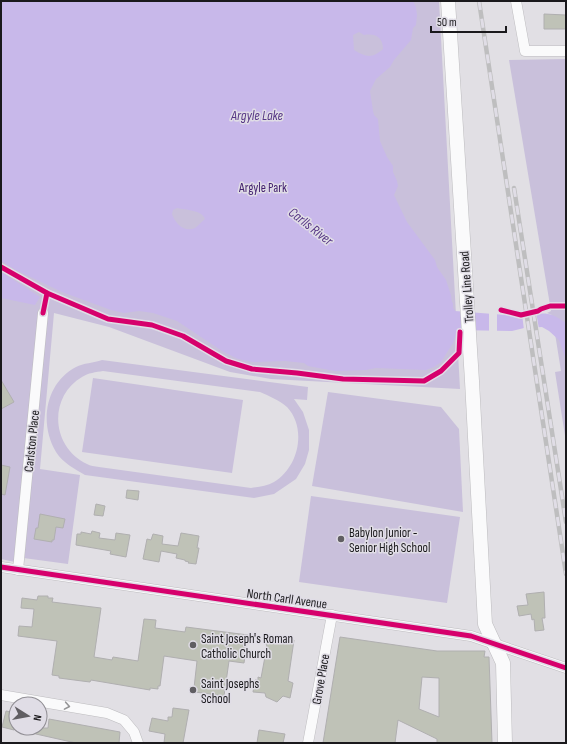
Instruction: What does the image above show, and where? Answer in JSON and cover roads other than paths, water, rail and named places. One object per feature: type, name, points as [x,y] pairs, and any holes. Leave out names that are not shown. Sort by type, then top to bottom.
[{"type":"main road","name":"Trolley Line Road","points":[[448,1],[485,624],[503,663],[505,743]]},
{"type":"street","points":[[516,1],[525,51],[566,51]]},
{"type":"street","name":"Carlston Place","points":[[18,570],[43,313]]},
{"type":"street","name":"North Carll Avenue","points":[[1,567],[471,636],[566,668]]},
{"type":"street","name":"Grove Place","points":[[308,743],[332,615]]},
{"type":"street","points":[[1,694],[107,713],[124,720],[134,732],[138,743]]},
{"type":"water","name":"Argyle Lake","points":[[1,1],[413,1],[416,7],[417,15],[416,25],[413,28],[411,40],[390,67],[376,79],[370,91],[374,115],[378,119],[380,141],[393,166],[393,172],[397,181],[398,186],[394,195],[407,222],[435,260],[437,267],[446,280],[455,311],[517,316],[549,314],[554,316],[566,323],[566,360],[559,340],[542,327],[524,328],[512,331],[457,330],[453,343],[441,362],[426,370],[376,368],[366,370],[335,371],[308,366],[304,363],[285,361],[253,362],[238,359],[222,351],[177,321],[153,313],[139,311],[124,313],[111,310],[62,292],[16,270],[1,261]],"holes":[[[359,32],[364,35],[375,35],[378,37],[382,41],[383,49],[372,56],[362,54],[354,50],[353,35]],[[177,208],[197,212],[205,219],[195,228],[184,228],[175,221],[172,214],[173,210]]]},
{"type":"water","points":[[1,272],[40,297],[35,305],[1,298]]},
{"type":"railway","points":[[479,1],[566,574]]},
{"type":"railway","points":[[514,188],[566,522]]},
{"type":"place","name":"Babylon Junior - Senior High School","points":[[341,539]]},
{"type":"place","name":"Saint Joseph's Roman Catholic Church","points":[[193,645]]},
{"type":"place","name":"Saint Josephs School","points":[[193,690]]},
{"type":"park label","name":"Argyle Park","points":[[263,187]]},
{"type":"water label","name":"Carlls River","points":[[311,226]]}]
